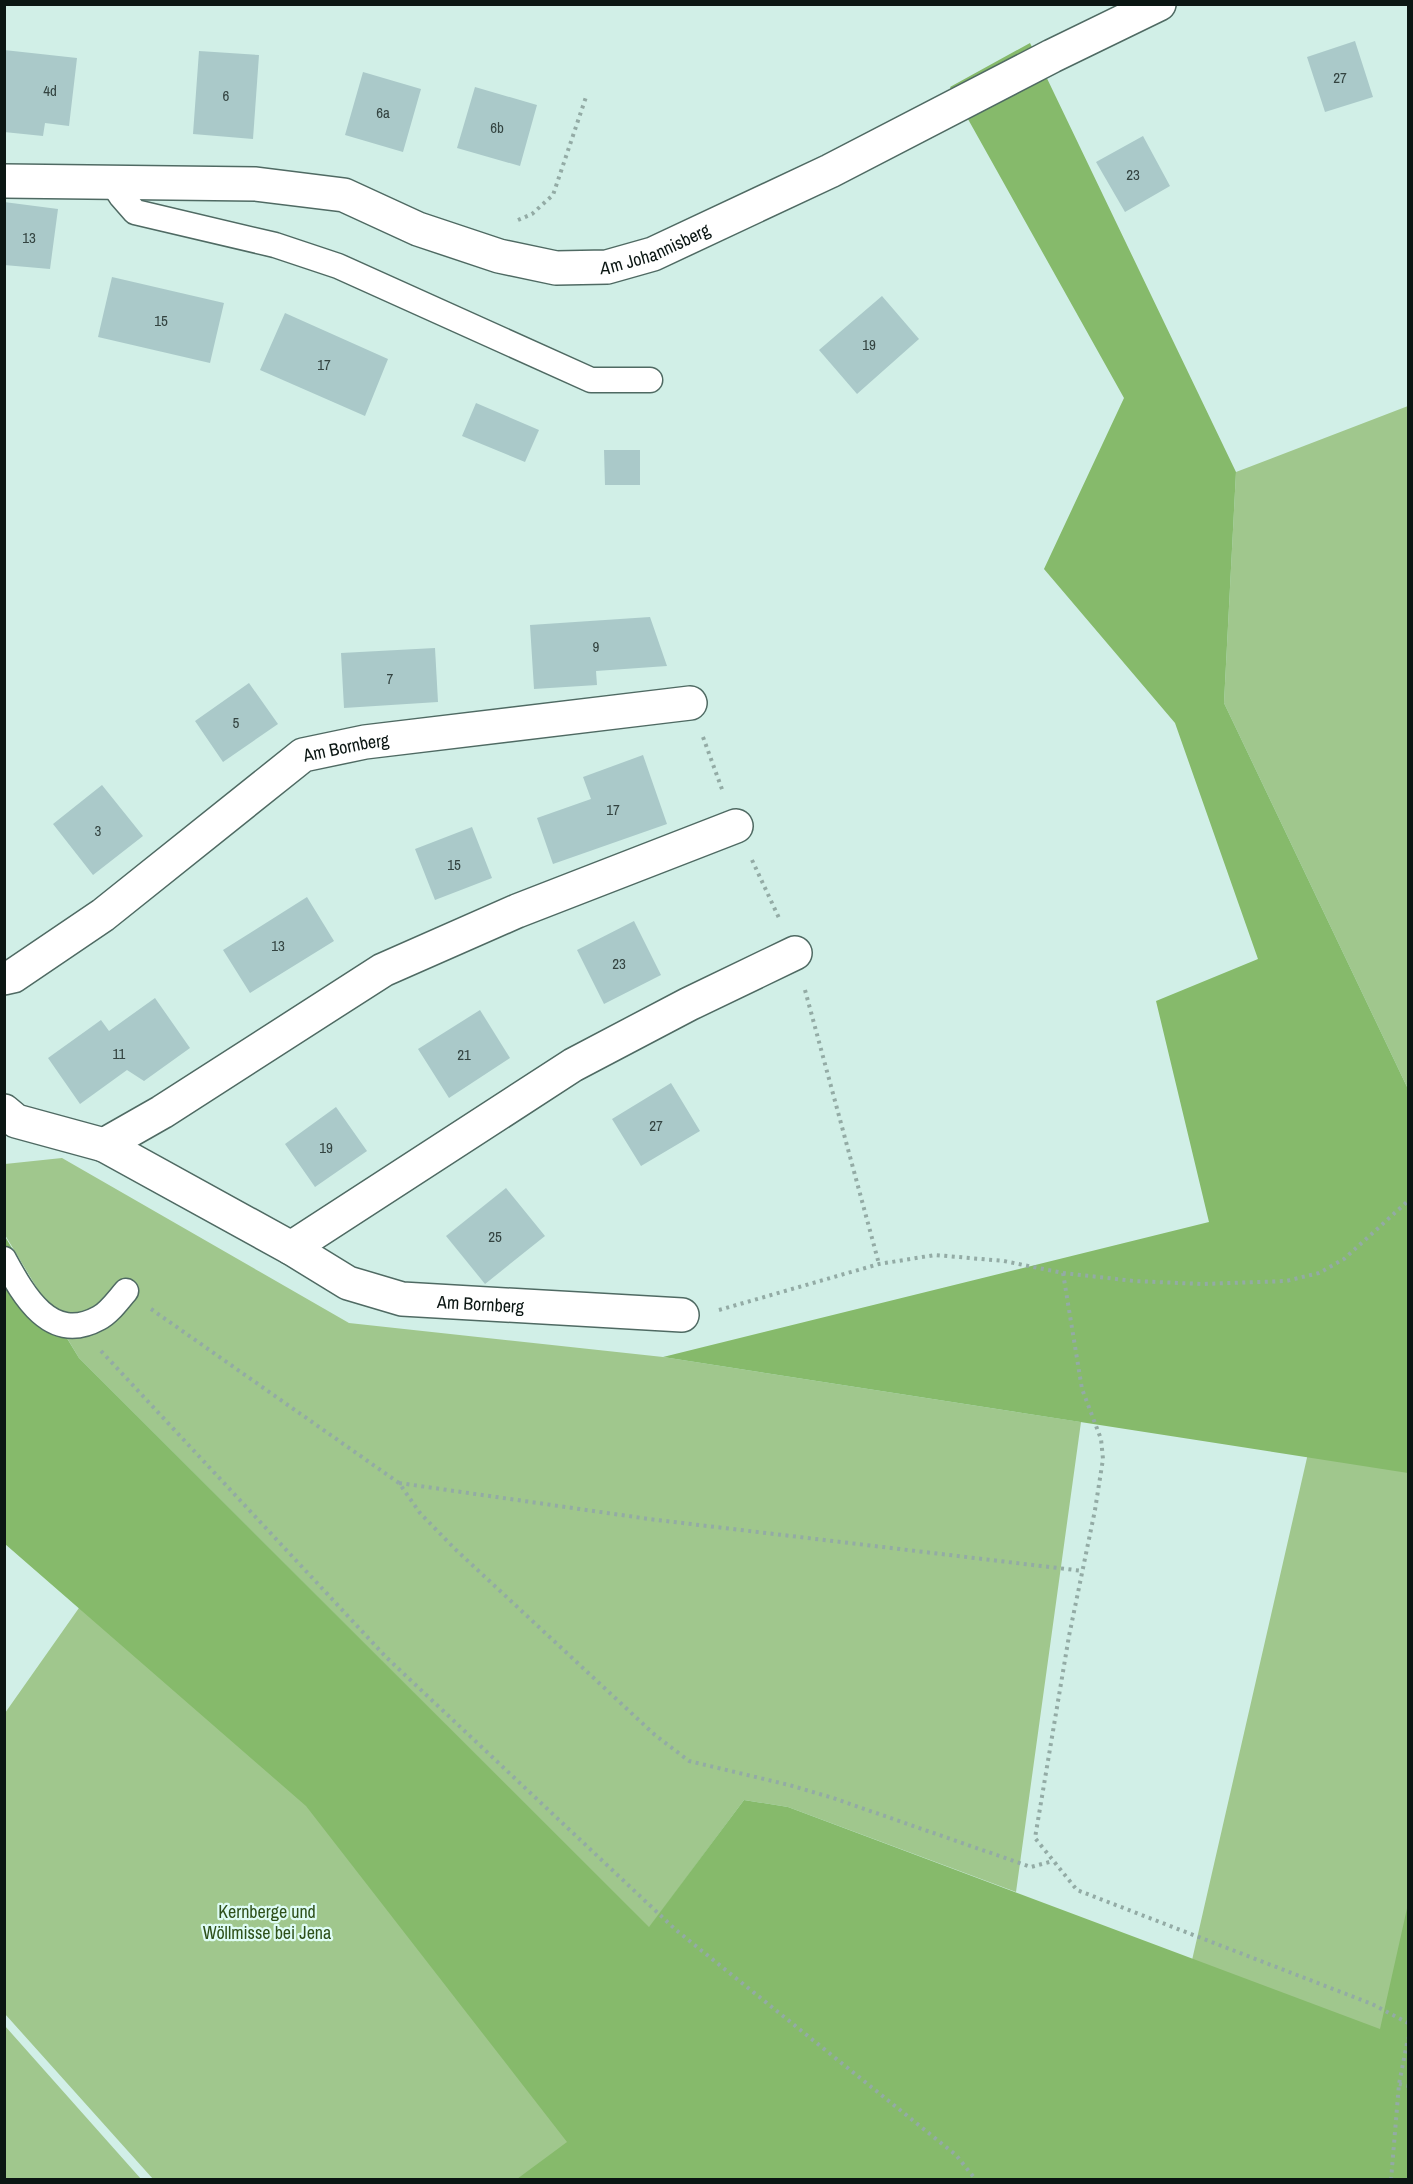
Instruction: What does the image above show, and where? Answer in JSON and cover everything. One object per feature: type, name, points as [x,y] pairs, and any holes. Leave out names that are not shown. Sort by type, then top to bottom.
[{"type":"street","name":"Am Johannisberg","points":[[4,181],[256,184],[344,195],[418,229],[499,256],[556,268],[606,267],[653,254],[830,171],[1052,56],[1159,4]]},
{"type":"street","name":"Am Bornberg","points":[[4,978],[13,976],[103,915],[303,755],[365,742],[690,703]]},
{"type":"street","points":[[104,1145],[162,1112],[384,970],[517,910],[736,826]]},
{"type":"street","points":[[291,1248],[573,1065],[689,1004],[795,953]]},
{"type":"street","name":"Am Bornberg","points":[[4,1111],[16,1121],[104,1145],[291,1248],[348,1283],[402,1299],[682,1315]]},
{"type":"lane","points":[[111,181],[135,212],[275,245],[338,266],[403,293],[591,380],[650,380]]},
{"type":"lane","points":[[4,1259],[23,1293],[43,1316],[64,1324],[80,1325],[100,1318],[126,1292]]},
{"type":"path","points":[[512,222],[532,214],[552,195],[586,97]]},
{"type":"path","points":[[682,1315],[719,1310],[879,1264],[935,1255],[1004,1261],[1063,1273],[1134,1281],[1202,1284],[1286,1281],[1319,1273],[1344,1258],[1408,1201]]},
{"type":"path","points":[[1063,1273],[1074,1329],[1082,1389],[1101,1439],[1103,1459],[1095,1510],[1068,1636],[1035,1838],[1077,1890],[1372,2004],[1408,2023]]},
{"type":"path","points":[[126,1292],[399,1483],[420,1513],[454,1549],[655,1735],[689,1761],[789,1785],[832,1798],[1031,1867],[1053,1861]]},
{"type":"path","points":[[80,1325],[90,1339],[386,1658],[676,1930],[956,2155],[976,2180]]},
{"type":"path","points":[[399,1483],[649,1519],[1083,1570]]},
{"type":"path","points":[[1391,2180],[1399,2084],[1408,2038]]},
{"type":"path","points":[[1399,2084],[1408,2086]]},
{"type":"green space","points":[[1030,43],[1236,472],[1224,703],[1408,1089],[1408,1473],[663,1357],[1209,1222],[1156,1001],[1258,959],[1175,723],[1044,569],[1124,398],[950,87]]},
{"type":"green space","points":[[1408,406],[1408,1089],[1224,703],[1236,472]]},
{"type":"green space","points":[[62,1158],[349,1323],[663,1357],[1081,1422],[1016,1892],[788,1807],[744,1800],[649,1928],[79,1358],[5,1235],[5,1164]]},
{"type":"green space","points":[[4,1235],[79,1358],[649,1927],[744,1800],[788,1807],[1380,2029],[1408,1904],[1408,2179],[517,2179],[567,2142],[306,1806],[5,1544]]},
{"type":"green space","name":"Kernberge und Wöllmisse bei Jena","points":[[1336,1331],[1408,1343],[1408,2179],[153,2179],[5,2014],[5,1713],[93,1588],[646,1938],[1190,1969]]},
{"type":"green space","points":[[5,2026],[141,2179],[5,2179]]},
{"type":"building","points":[[1355,41],[1373,97],[1325,112],[1307,57]]},
{"type":"building","points":[[4,50],[77,58],[69,126],[45,123],[43,136],[4,132]]},
{"type":"building","points":[[199,51],[259,55],[253,139],[193,134]]},
{"type":"building","points":[[363,72],[421,89],[403,152],[345,135]]},
{"type":"building","points":[[475,87],[537,105],[520,166],[457,148]]},
{"type":"building","points":[[1143,136],[1170,186],[1125,212],[1096,162]]},
{"type":"building","points":[[4,202],[58,209],[50,269],[4,265]]},
{"type":"building","points":[[112,277],[224,303],[210,363],[98,337]]},
{"type":"building","points":[[882,296],[919,339],[857,394],[819,350]]},
{"type":"building","points":[[285,313],[388,359],[365,416],[260,370]]},
{"type":"building","points":[[476,403],[539,430],[525,462],[462,436]]},
{"type":"building","points":[[604,450],[640,450],[640,485],[605,485]]},
{"type":"building","points":[[650,617],[667,666],[596,671],[597,685],[534,689],[530,625]]},
{"type":"building","points":[[435,648],[438,702],[344,708],[341,653]]},
{"type":"building","points":[[249,683],[278,724],[223,762],[195,721]]},
{"type":"building","points":[[643,755],[667,824],[553,864],[537,818],[591,799],[583,777]]},
{"type":"building","points":[[102,785],[143,836],[93,875],[53,824]]},
{"type":"building","points":[[472,827],[492,878],[435,900],[415,849]]},
{"type":"building","points":[[307,897],[334,941],[250,993],[223,950]]},
{"type":"building","points":[[634,921],[661,975],[604,1004],[577,950]]},
{"type":"building","points":[[155,998],[190,1048],[144,1081],[127,1070],[80,1104],[48,1058],[101,1020],[109,1031]]},
{"type":"building","points":[[480,1010],[510,1058],[449,1098],[418,1049]]},
{"type":"building","points":[[671,1083],[700,1131],[641,1166],[612,1119]]},
{"type":"building","points":[[336,1107],[367,1151],[315,1187],[285,1144]]},
{"type":"building","points":[[506,1188],[545,1236],[485,1284],[446,1236]]}]
